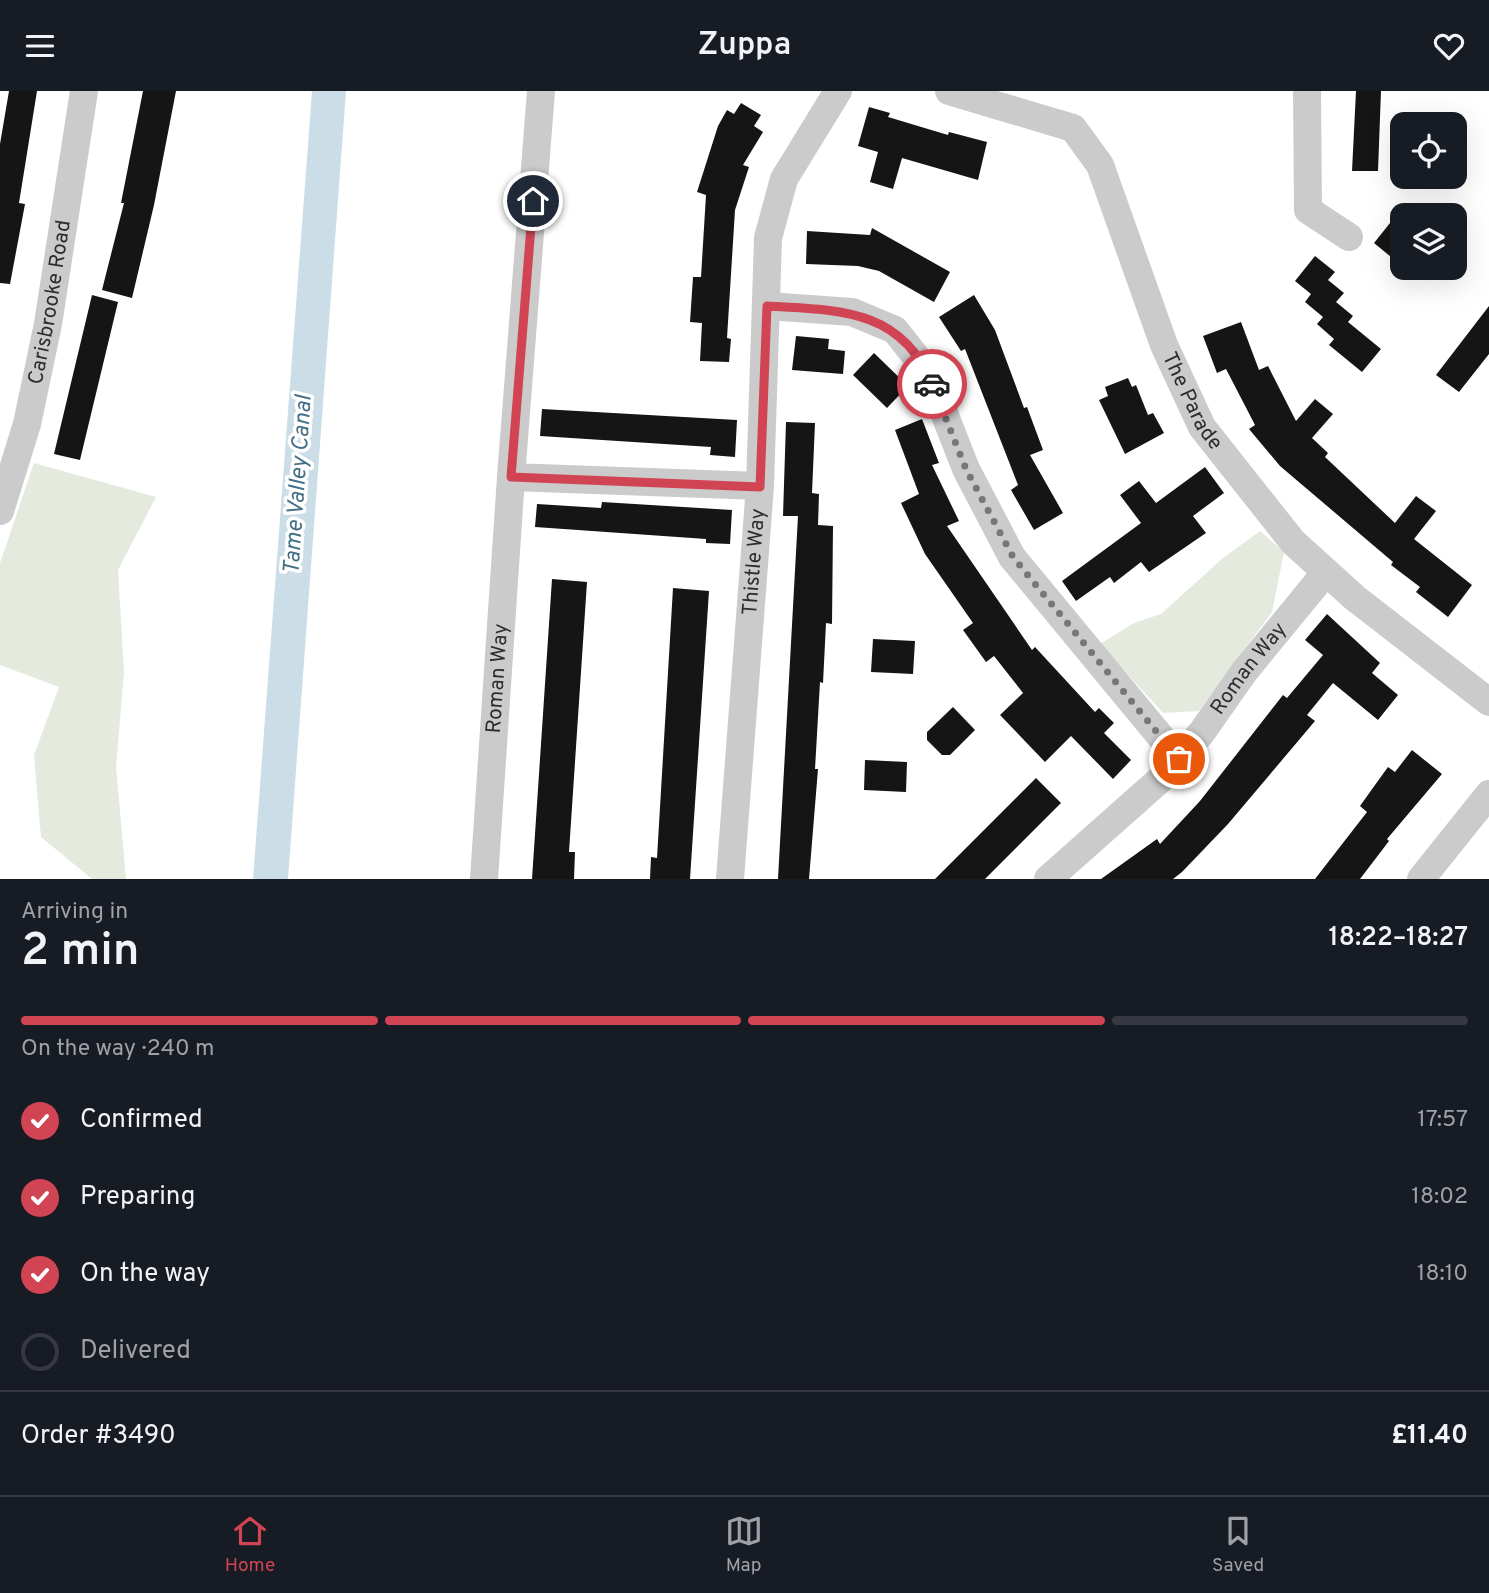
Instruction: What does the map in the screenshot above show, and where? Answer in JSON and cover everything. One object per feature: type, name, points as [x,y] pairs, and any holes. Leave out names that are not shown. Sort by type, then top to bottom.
[{"type":"street","name":"Carisbrooke Road","points":[[0,511],[27,424],[48,324],[84,91]]},
{"type":"street","name":"Roman Way","points":[[484,879],[541,91]]},
{"type":"street","name":"Thistle Way","points":[[730,879],[760,487],[768,238],[784,179],[838,91]]},
{"type":"street","name":"The Parade","points":[[949,91],[1073,128],[1100,165],[1164,345],[1202,427],[1293,542],[1326,572],[1489,702]]},
{"type":"street","points":[[1307,91],[1308,210],[1349,237]]},
{"type":"street","points":[[767,306],[852,312],[895,330],[928,372],[966,469],[1013,557],[1179,759]]},
{"type":"street","points":[[511,477],[760,487]]},
{"type":"street","name":"Roman Way","points":[[1048,879],[1179,759],[1202,732],[1244,671],[1326,572]]},
{"type":"street","points":[[1422,879],[1489,794]]},
{"type":"shaded area","points":[[34,463],[156,497],[118,570],[124,672],[116,767],[126,879],[92,879],[41,837],[34,755],[59,687],[0,665],[0,563]]},
{"type":"shaded area","points":[[1260,531],[1284,552],[1272,612],[1199,711],[1163,713],[1100,644],[1134,623],[1161,614],[1223,558]]},
{"type":"water","name":"Tame Valley Canal","points":[[312,91],[346,91],[288,879],[253,879]]},
{"type":"building","points":[[9,91],[37,91],[19,203],[25,204],[10,284],[0,283],[0,144]]},
{"type":"building","points":[[143,91],[176,91],[154,205],[132,298],[102,290],[124,203],[121,203]]},
{"type":"building","points":[[1356,91],[1381,91],[1378,171],[1352,171]]},
{"type":"building","points":[[741,103],[761,115],[754,126],[763,132],[743,165],[749,167],[735,210],[727,338],[731,339],[729,362],[700,361],[702,323],[690,322],[693,277],[701,277],[706,195],[697,192],[718,126],[727,110],[734,114]]},
{"type":"building","points":[[869,107],[890,113],[888,117],[948,135],[949,132],[987,142],[978,180],[902,158],[893,189],[870,182],[878,152],[858,146]]},
{"type":"building","points":[[1390,223],[1390,256],[1374,243]]},
{"type":"building","points":[[872,228],[950,272],[934,302],[879,271],[858,266],[806,264],[807,231],[870,235]]},
{"type":"building","points":[[1315,256],[1335,272],[1328,280],[1344,293],[1336,302],[1353,316],[1348,322],[1381,349],[1362,372],[1329,345],[1334,339],[1317,324],[1323,317],[1305,302],[1311,294],[1295,281]]},
{"type":"building","points":[[92,295],[118,302],[80,460],[54,454]]},
{"type":"building","points":[[974,295],[995,330],[1043,450],[1030,455],[1063,513],[1034,530],[1011,490],[1018,485],[965,349],[961,351],[939,317]]},
{"type":"building","points":[[1489,306],[1489,354],[1459,392],[1436,375]]},
{"type":"building","points":[[1241,322],[1259,370],[1268,366],[1296,421],[1315,399],[1333,414],[1312,438],[1328,453],[1325,457],[1395,523],[1416,496],[1436,511],[1414,539],[1472,585],[1448,617],[1416,592],[1420,587],[1391,565],[1393,562],[1280,466],[1249,429],[1255,425],[1226,369],[1217,373],[1203,336]]},
{"type":"building","points":[[796,336],[829,339],[828,349],[845,351],[843,374],[792,370]]},
{"type":"building","points":[[874,353],[908,386],[887,408],[853,375]]},
{"type":"building","points":[[1128,378],[1132,387],[1136,385],[1148,415],[1153,413],[1164,433],[1125,454],[1099,400],[1108,396],[1105,387]]},
{"type":"building","points":[[542,409],[737,420],[735,457],[710,455],[711,447],[540,436]]},
{"type":"building","points":[[922,419],[939,463],[932,465],[959,521],[947,526],[1032,650],[1035,647],[1095,712],[1099,708],[1114,723],[1104,733],[1131,760],[1113,779],[1071,736],[1045,762],[1000,715],[1023,693],[994,656],[986,662],[963,630],[973,623],[925,554],[901,503],[919,494],[895,430]]},
{"type":"building","points":[[786,422],[815,423],[812,493],[819,494],[818,525],[833,526],[832,624],[826,623],[823,683],[820,682],[815,769],[818,769],[809,879],[778,879],[798,516],[783,516]]},
{"type":"building","points":[[1205,467],[1224,493],[1193,516],[1206,533],[1149,572],[1141,562],[1114,583],[1110,577],[1076,601],[1062,581],[1141,523],[1120,495],[1139,481],[1156,503]]},
{"type":"building","points":[[602,502],[732,510],[730,544],[706,543],[706,539],[535,527],[537,504],[601,508]]},
{"type":"building","points":[[552,579],[587,582],[569,852],[575,852],[574,879],[532,879]]},
{"type":"building","points":[[673,588],[709,591],[690,879],[650,879],[651,857],[657,858]]},
{"type":"building","points":[[1327,614],[1380,663],[1372,673],[1398,695],[1378,720],[1333,683],[1307,715],[1315,721],[1228,824],[1182,872],[1173,879],[1101,879],[1157,839],[1160,844],[1200,801],[1283,695],[1287,698],[1323,655],[1305,640]]},
{"type":"building","points":[[873,639],[915,641],[913,674],[871,672]]},
{"type":"building","points":[[953,707],[975,730],[950,755],[942,755],[927,740],[927,732]]},
{"type":"building","points":[[1412,750],[1442,774],[1387,839],[1389,841],[1360,879],[1315,879],[1367,812],[1360,806],[1388,767],[1395,772]]},
{"type":"building","points":[[865,760],[907,762],[906,792],[864,790]]},
{"type":"building","points":[[1036,778],[1061,803],[985,879],[935,879]]},
{"type":"way so far","points":[[932,384],[966,469],[1013,557],[1179,759]]},
{"type":"route","points":[[533,201],[511,477],[760,487],[767,306],[852,312],[895,330],[928,372],[932,384]]}]
